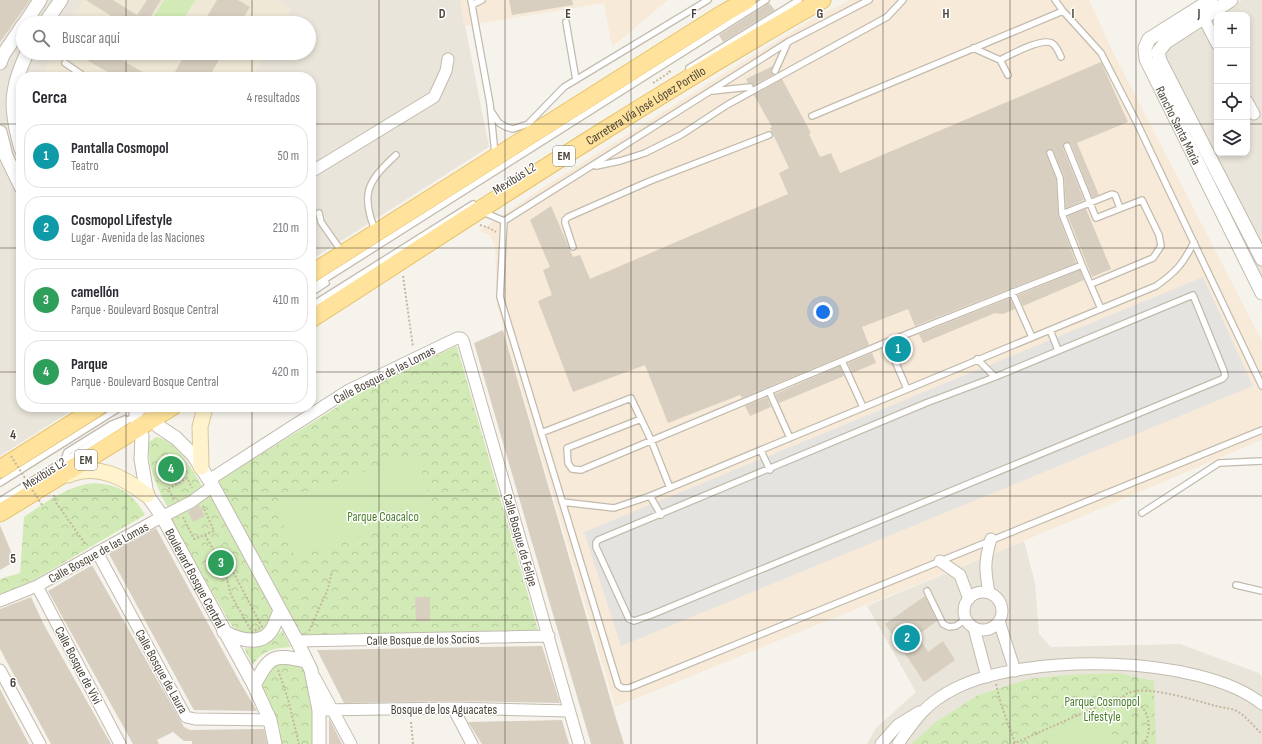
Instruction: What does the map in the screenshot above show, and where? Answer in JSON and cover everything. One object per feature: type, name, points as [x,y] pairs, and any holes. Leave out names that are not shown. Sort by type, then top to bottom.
[{"type":"main road","points":[[316,268],[343,254],[528,135],[747,0]]},
{"type":"main road","name":"Carretera Vía José López Portillo","points":[[316,316],[479,205],[668,90],[822,0]]},
{"type":"main road","points":[[201,467],[200,427],[204,412]]},
{"type":"main road","points":[[2,469],[78,413]]},
{"type":"main road","name":"EM","points":[[0,513],[51,486],[136,416],[153,415]]},
{"type":"main road","points":[[51,486],[80,470],[93,470],[125,479],[147,495]]},
{"type":"street","points":[[29,16],[40,0]]},
{"type":"street","points":[[50,16],[61,0]]},
{"type":"street","name":"Rancho Santa Maria","points":[[1211,0],[1149,39],[1145,48],[1146,59],[1258,274],[1261,290]]},
{"type":"street","name":"Rancho Santa Maria","points":[[1231,0],[1166,42],[1158,52],[1160,61],[1262,258]]},
{"type":"street","points":[[1203,17],[1214,38]]},
{"type":"street","points":[[0,63],[16,36]]},
{"type":"street","points":[[316,169],[434,97],[446,71],[448,59]]},
{"type":"street","points":[[19,72],[24,60]]},
{"type":"street","points":[[16,97],[12,117],[16,131]]},
{"type":"street","points":[[1250,107],[1254,114]]},
{"type":"street","points":[[0,132],[6,156],[16,177]]},
{"type":"street","name":"Calle Bosque de las Lomas","points":[[0,601],[37,586],[162,516],[191,502],[211,483],[349,390],[456,338],[461,338]]},
{"type":"street","name":"Calle Bosque de Felipe","points":[[461,338],[463,340],[579,744]]},
{"type":"street","points":[[153,415],[193,455],[201,467],[280,611],[301,641],[319,710],[319,744]]},
{"type":"street","name":"Boulevard Bosque Central","points":[[136,416],[142,436],[141,459],[147,495],[162,516],[254,685],[270,720],[275,744]]},
{"type":"street","points":[[989,593],[985,557],[991,540]]},
{"type":"street","name":"Calle Bosque de Laura","points":[[96,552],[186,717],[195,719],[270,720]]},
{"type":"street","points":[[940,561],[960,575],[969,599]]},
{"type":"street","name":"Calle Bosque de Vivi","points":[[37,586],[120,744]]},
{"type":"street","points":[[974,628],[986,630],[992,628],[999,621],[1002,613],[1002,606],[995,596],[989,593],[977,593],[969,599],[965,607],[966,619],[974,628],[991,676]]},
{"type":"street","points":[[224,632],[240,640],[252,641],[271,632],[280,611]]},
{"type":"street","points":[[999,621],[1015,671]]},
{"type":"street","name":"Calle Bosque de los Socios","points":[[301,641],[549,636]]},
{"type":"street","points":[[254,685],[266,664],[273,658],[283,656],[308,665],[351,744]]},
{"type":"street","points":[[881,744],[898,725],[957,687],[991,676],[1055,665],[1132,665],[1166,669],[1229,685],[1246,693],[1262,704]]},
{"type":"street","points":[[0,670],[40,744]]},
{"type":"street","points":[[453,708],[472,744]]},
{"type":"street","name":"Bosque de los Aguacates","points":[[319,710],[453,708],[569,711]]},
{"type":"street","points":[[898,744],[923,710]]},
{"type":"lane","points":[[482,0],[472,2],[491,111],[496,156]]},
{"type":"lane","points":[[491,111],[499,124],[506,127],[521,127],[533,118],[564,87],[708,0]]},
{"type":"lane","name":"Mexibús L2","points":[[316,285],[766,0]]},
{"type":"lane","points":[[681,74],[799,0]]},
{"type":"lane","points":[[504,221],[788,42],[868,0]]},
{"type":"lane","points":[[592,166],[620,161],[645,153],[682,135],[727,105],[887,17],[903,0]]},
{"type":"lane","points":[[1055,0],[1101,53],[1138,123],[1262,386]]},
{"type":"lane","points":[[812,116],[1063,11]]},
{"type":"lane","points":[[566,22],[576,80]]},
{"type":"lane","points":[[1000,60],[1039,42],[1047,41],[1053,44],[1062,57]]},
{"type":"lane","points":[[775,71],[788,42]]},
{"type":"lane","points":[[973,48],[1000,60],[1008,75]]},
{"type":"lane","points":[[65,63],[78,72]]},
{"type":"lane","points":[[710,92],[750,87]]},
{"type":"lane","points":[[528,135],[533,118]]},
{"type":"lane","points":[[573,247],[565,223],[565,220],[568,217],[650,181],[769,135]]},
{"type":"lane","points":[[1067,146],[1091,202],[1096,218],[1138,200],[1144,202],[1159,235],[1161,246],[1153,258],[1090,284]]},
{"type":"lane","points":[[1050,153],[1060,178],[1062,214],[1101,309]]},
{"type":"lane","points":[[376,232],[368,212],[367,195],[376,173],[396,155]]},
{"type":"lane","points":[[1062,214],[1114,194],[1120,208]]},
{"type":"lane","points":[[479,205],[504,221]]},
{"type":"lane","name":"Mexibús L2","points":[[316,303],[479,205]]},
{"type":"lane","points":[[319,213],[324,226],[343,254]]},
{"type":"lane","points":[[504,221],[500,297],[618,685],[622,688],[629,688],[1262,430]]},
{"type":"lane","points":[[562,502],[614,508],[650,496],[761,451],[977,359],[1156,286],[1174,274],[1185,260],[1194,242]]},
{"type":"lane","points":[[316,289],[360,257]]},
{"type":"lane","points":[[641,418],[568,448],[568,463],[572,469],[581,470],[887,342],[1082,265]]},
{"type":"lane","points":[[1012,292],[1032,337]]},
{"type":"lane","points":[[1193,295],[1224,376],[1222,379],[1064,445],[832,538],[631,621],[596,543],[598,540],[770,470],[926,403],[995,377],[1193,295]]},
{"type":"lane","points":[[1050,330],[1058,350]]},
{"type":"lane","points":[[887,342],[907,389]]},
{"type":"lane","points":[[977,359],[995,377]]},
{"type":"lane","points":[[842,361],[863,407]]},
{"type":"lane","points":[[770,391],[790,438]]},
{"type":"lane","points":[[541,433],[627,399],[633,401],[651,440],[670,488]]},
{"type":"lane","name":"Mexibús L2","points":[[2,469],[111,412]]},
{"type":"lane","name":"Mexibús L2","points":[[0,501],[136,416]]},
{"type":"lane","points":[[761,451],[770,470]]},
{"type":"lane","points":[[1142,513],[1219,463],[1262,461]]},
{"type":"lane","points":[[650,496],[661,515]]},
{"type":"lane","points":[[1236,585],[1262,591]]},
{"type":"lane","points":[[927,591],[943,624],[949,628],[956,626],[966,619]]},
{"type":"path","points":[[402,271],[415,358]]},
{"type":"path","points":[[166,464],[176,484]]},
{"type":"path","points":[[2,469],[42,505]]},
{"type":"path","points":[[176,503],[168,489],[176,484],[187,478],[195,492]]},
{"type":"path","points":[[51,486],[55,501],[86,545]]},
{"type":"path","points":[[182,515],[194,539],[214,531],[201,503]]},
{"type":"path","points":[[205,535],[220,561]]},
{"type":"path","points":[[226,558],[230,564],[262,628],[252,632],[230,594],[225,571],[220,569],[217,563],[220,561],[226,558]]},
{"type":"path","points":[[301,641],[328,589],[332,571]]},
{"type":"path","points":[[276,666],[288,699],[299,744]]},
{"type":"path","points":[[991,676],[1015,744],[1112,700],[1123,697],[1127,693],[1133,692],[1161,692],[1230,709],[1245,717],[1262,734]]},
{"type":"path","points":[[1123,697],[1133,700],[1143,708],[1147,714],[1150,727],[1144,744]]},
{"type":"path","points":[[411,722],[414,744]]},
{"type":"shaded area","points":[[0,0],[460,0],[489,147],[316,257],[316,72],[16,72],[16,412],[69,412],[0,456]]},
{"type":"shaded area","points":[[83,0],[279,0],[292,8],[287,16],[75,16]]},
{"type":"shaded area","points":[[460,0],[668,0],[612,47],[604,3],[464,26]]},
{"type":"shaded area","points":[[850,0],[1089,0],[1114,54],[1262,341],[1262,440],[1024,541],[615,707],[497,305],[495,246],[489,235],[479,231],[547,185],[741,63],[813,19]]},
{"type":"shaded area","points":[[1242,0],[1262,0],[1262,300],[1209,198],[1160,53],[1214,18],[1214,156],[1250,156],[1250,12],[1224,12]]},
{"type":"shaded area","points":[[50,60],[262,60],[255,72],[44,72]]},
{"type":"shaded area","points":[[1203,277],[1253,386],[621,646],[584,532]]},
{"type":"shaded area","points":[[1024,541],[1035,583],[1039,634],[1051,647],[1180,644],[1259,673],[1262,677],[1262,744],[867,744],[876,728],[916,692],[867,606]]},
{"type":"green space","points":[[164,0],[195,0],[185,16],[154,16]]},
{"type":"green space","name":"Parque Coacalco","points":[[456,346],[538,630],[302,635],[220,484],[220,480],[366,389]]},
{"type":"green space","points":[[156,437],[170,443],[177,450],[190,466],[204,489],[169,510],[151,469],[149,442]]},
{"type":"green space","points":[[415,454],[434,510],[295,558],[276,502]]},
{"type":"green space","points":[[94,483],[111,486],[124,491],[130,495],[145,515],[34,580],[0,595],[0,579],[20,573],[24,517],[49,500],[66,491],[75,487]]},
{"type":"green space","points":[[210,496],[272,608],[269,624],[260,633],[247,634],[232,626],[169,518]]},
{"type":"green space","points":[[282,630],[291,647],[269,651],[260,656],[253,665],[244,648],[255,648],[266,644],[275,638]]},
{"type":"green space","points":[[275,662],[297,663],[305,670],[314,710],[315,744],[281,744],[280,728],[262,689],[262,678]]},
{"type":"green space","name":"Parque Cosmopol Lifestyle","points":[[1118,673],[1154,681],[1156,744],[911,744],[936,722],[978,695],[1029,679],[1066,675]]},
{"type":"green space","points":[[1099,707],[1117,744],[1056,744],[1050,730]]},
{"type":"building","points":[[0,0],[30,0],[19,16],[16,16],[16,20],[0,42]]},
{"type":"building","points":[[86,0],[113,0],[137,15],[147,0],[161,0],[151,16],[111,16]]},
{"type":"building","points":[[217,0],[238,0],[250,7],[244,16],[207,16]]},
{"type":"building","points":[[509,0],[572,0],[573,5],[512,15]]},
{"type":"building","points":[[769,3],[775,10],[723,42],[719,35]]},
{"type":"building","points":[[87,60],[122,60],[142,72],[107,72]]},
{"type":"building","points":[[182,60],[219,60],[212,72],[175,72]]},
{"type":"building","points":[[1101,62],[1128,122],[1077,143],[1099,195],[1092,197],[1071,144],[1066,142],[1063,148],[1084,200],[1066,208],[1064,176],[1053,150],[1049,149],[1046,153],[1056,179],[1058,215],[1076,263],[915,326],[908,309],[862,327],[869,345],[742,398],[740,395],[668,423],[645,365],[573,392],[538,301],[552,295],[543,270],[550,267],[530,220],[551,206],[573,257],[580,255],[590,279],[788,194],[779,173],[789,168],[770,128],[772,127],[754,95],[782,79],[811,133],[809,134],[820,157],[831,153],[840,173]]},
{"type":"building","points":[[773,66],[771,71],[773,75],[754,85],[748,83],[746,79]]},
{"type":"building","points":[[1086,209],[1111,269],[1092,277],[1068,216]]},
{"type":"building","points":[[1080,270],[1084,280],[1023,306],[1018,295]]},
{"type":"building","points":[[1010,298],[1015,309],[1003,314],[995,313],[923,343],[919,334]]},
{"type":"building","points":[[503,330],[624,744],[591,744],[526,522],[474,343]]},
{"type":"building","points":[[872,353],[876,363],[852,373],[848,363]]},
{"type":"building","points":[[840,366],[844,376],[779,403],[775,394]]},
{"type":"building","points":[[767,397],[771,407],[750,416],[745,406]]},
{"type":"building","points":[[199,505],[205,516],[193,522],[188,512]]},
{"type":"building","points":[[0,525],[15,561],[0,570]]},
{"type":"building","points":[[156,528],[257,711],[194,710],[191,705],[109,554]]},
{"type":"building","points":[[92,565],[184,727],[190,730],[264,729],[267,744],[192,744],[192,741],[184,741],[173,732],[157,740],[159,744],[133,744],[48,591]]},
{"type":"building","points":[[925,596],[937,621],[918,635],[928,652],[943,641],[955,660],[924,682],[885,624]]},
{"type":"building","points":[[31,597],[44,625],[111,744],[51,744],[0,649],[0,609]]},
{"type":"building","points":[[415,597],[430,597],[430,621],[416,621]]},
{"type":"building","points":[[542,646],[560,703],[453,701],[344,703],[317,650]]},
{"type":"building","points":[[0,689],[20,727],[29,744],[0,744]]},
{"type":"building","points":[[329,718],[342,744],[329,744]]},
{"type":"building","points":[[562,720],[569,744],[482,744],[468,722]]},
{"type":"place","name":"Pantalla Cosmopol","points":[[898,349]]},
{"type":"place","name":"Parque","points":[[171,469]]},
{"type":"place","name":"camellón","points":[[221,563]]},
{"type":"place","name":"Cosmopol Lifestyle","points":[[907,638]]}]
